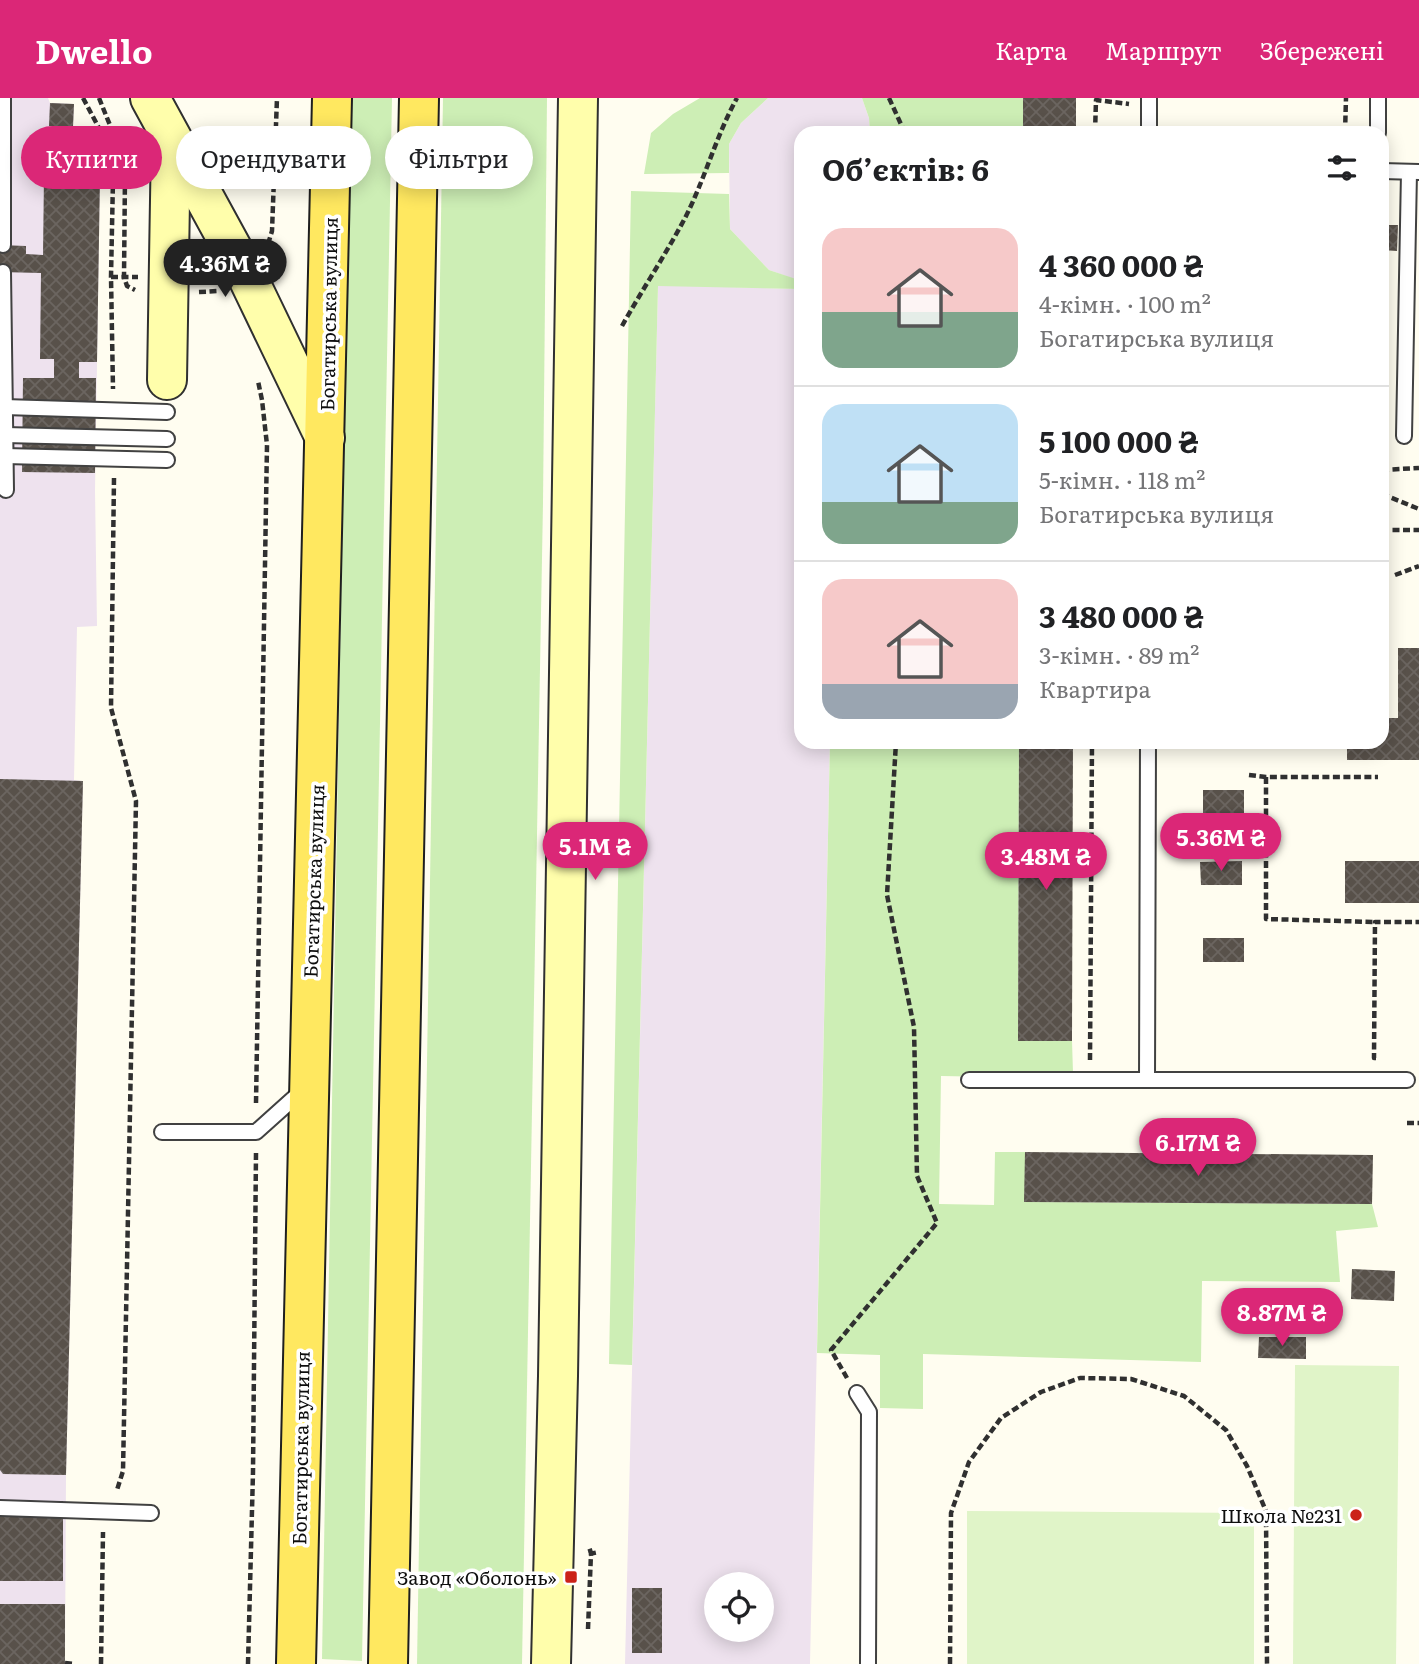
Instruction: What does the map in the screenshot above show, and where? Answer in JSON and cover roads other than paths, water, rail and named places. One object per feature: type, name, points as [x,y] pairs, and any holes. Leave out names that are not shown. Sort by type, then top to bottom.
[{"type":"main road","points":[[150,98],[246,272],[325,438]]},
{"type":"main road","name":"Богатирська вулиця","points":[[296,1664],[332,98]]},
{"type":"main road","points":[[388,1664],[419,98]]},
{"type":"main road","points":[[551,1664],[578,98]]},
{"type":"main road","points":[[167,396],[171,137]]},
{"type":"lane","points":[[3,98],[3,245]]},
{"type":"lane","points":[[1378,98],[1378,126]]},
{"type":"lane","points":[[1149,102],[1149,126]]},
{"type":"lane","points":[[1389,171],[1414,172],[1404,436]]},
{"type":"lane","points":[[3,272],[6,490]]},
{"type":"lane","points":[[4,407],[114,410],[167,396]]},
{"type":"lane","points":[[5,435],[167,439]]},
{"type":"lane","points":[[5,456],[167,460]]},
{"type":"lane","points":[[1147,1080],[1148,749]]},
{"type":"lane","points":[[969,1080],[1407,1080]]},
{"type":"lane","points":[[162,1132],[256,1132],[308,1086]]},
{"type":"lane","points":[[857,1394],[870,1412],[869,1664]]},
{"type":"lane","points":[[0,1508],[151,1513]]},
{"type":"place","name":"Школа №231","points":[[1356,1515]]},
{"type":"place","name":"Завод «Оболонь»","points":[[571,1577]]}]
